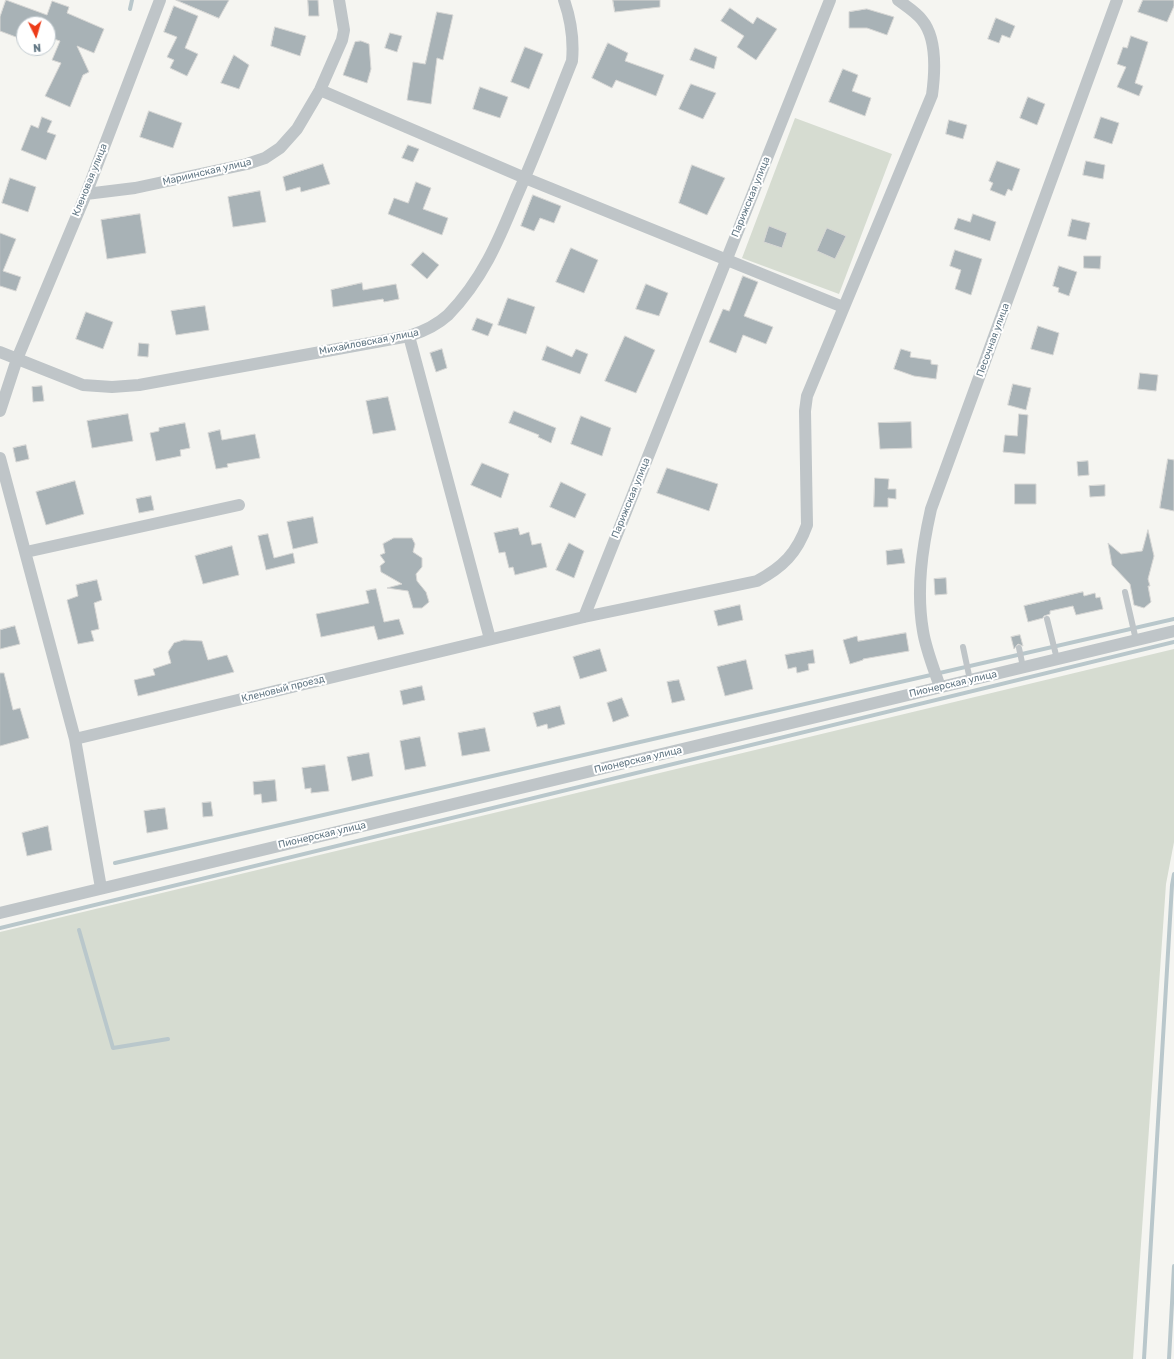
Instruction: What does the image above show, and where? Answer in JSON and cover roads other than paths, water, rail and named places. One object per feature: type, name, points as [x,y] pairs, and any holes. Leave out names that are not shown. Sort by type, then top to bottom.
[{"type":"street","name":"Кленовая улица","points":[[0,411],[17,359],[86,194],[160,0]]},
{"type":"street","name":"Мариинская улица","points":[[86,194],[135,188],[247,164],[265,158],[280,148],[297,129],[320,90],[342,40],[344,30],[339,0]]},
{"type":"street","name":"Михайловская улица","points":[[0,352],[83,384],[126,386],[139,385],[409,336],[425,331],[447,316],[480,276],[491,257],[525,178],[572,61],[574,42],[564,0]]},
{"type":"street","name":"Парижская улица","points":[[584,617],[830,0]]},
{"type":"street","points":[[409,336],[490,639],[584,617],[757,581],[776,571],[801,543],[807,525],[805,412],[807,396],[932,95],[935,63],[923,20],[898,0]]},
{"type":"street","name":"Песочная улица","points":[[940,687],[923,632],[920,604],[922,555],[931,509],[1117,0]]},
{"type":"street","points":[[320,90],[525,178],[843,307]]},
{"type":"street","points":[[0,458],[75,739],[101,888]]},
{"type":"street","points":[[26,552],[239,505]]},
{"type":"street","name":"Пионерская улица","points":[[0,913],[1174,631]]},
{"type":"street","name":"Кленовый проезд","points":[[75,739],[490,639]]},
{"type":"lane","points":[[1125,592],[1136,640]]},
{"type":"lane","points":[[1047,619],[1057,659]]},
{"type":"lane","points":[[963,647],[970,680]]},
{"type":"lane","points":[[1019,648],[1023,667]]},
{"type":"waterway","points":[[130,9],[132,0]]},
{"type":"waterway","points":[[115,863],[1174,619]]},
{"type":"waterway","points":[[0,928],[1174,642]]},
{"type":"waterway","points":[[1144,1359],[1172,885],[1174,874]]},
{"type":"waterway","points":[[79,930],[113,1048],[168,1039]]},
{"type":"waterway","points":[[1169,1359],[1174,1266]]}]
